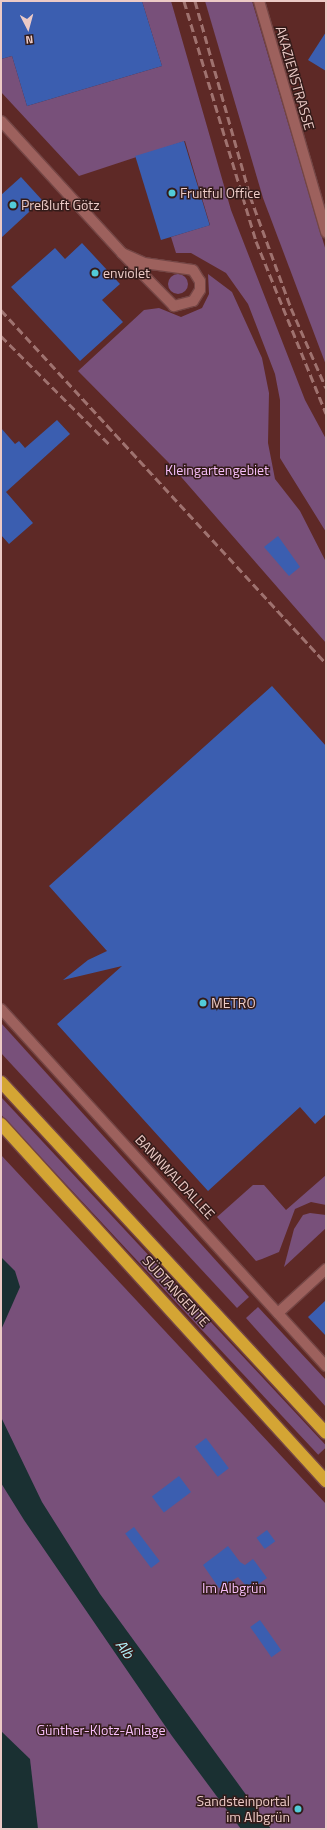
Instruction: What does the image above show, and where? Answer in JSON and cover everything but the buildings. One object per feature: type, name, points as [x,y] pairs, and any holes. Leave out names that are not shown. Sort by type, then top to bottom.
[{"type":"highway","name":"SÜDTANGENTE","points":[[1,1082],[326,1433]]},
{"type":"highway","name":"SÜDTANGENTE","points":[[1,1124],[326,1481]]},
{"type":"street","name":"AKAZIENSTRASSE","points":[[259,1],[326,232]]},
{"type":"street","points":[[1,121],[122,253],[174,306],[193,301],[200,290],[200,281],[193,270],[144,263],[122,253]]},
{"type":"street","name":"BANNWALDALLEE","points":[[1,1009],[326,1366]]},
{"type":"street","points":[[278,1312],[326,1269]]},
{"type":"green space","points":[[142,1],[171,1],[231,210],[305,400],[326,439],[326,532],[280,458],[280,400],[275,374],[248,304],[226,273],[191,253],[176,253],[171,237],[210,225],[185,141],[79,176],[1,92],[1,59],[12,56],[27,106],[162,66]]},
{"type":"green space","points":[[205,1],[252,1],[326,251],[326,365],[263,198]]},
{"type":"green space","points":[[178,274],[185,277],[188,284],[185,291],[178,294],[171,291],[168,284],[171,277]]},
{"type":"green space","name":"Kleingartengebiet","points":[[208,274],[232,292],[262,358],[269,393],[268,443],[275,479],[300,511],[326,562],[326,643],[169,463],[78,371],[144,310],[159,308],[181,317],[202,308],[209,294]]},
{"type":"green space","points":[[1,1023],[249,1297],[237,1308],[1,1053]]},
{"type":"green space","points":[[1,1097],[326,1446],[326,1448],[318,1455],[1,1115]]},
{"type":"green space","name":"Günther-Klotz-Anlage","points":[[1,1155],[326,1504],[326,1829],[1,1829]]},
{"type":"green space","points":[[326,1175],[326,1205],[311,1202],[295,1209],[279,1252],[262,1259],[256,1261],[217,1217],[253,1185],[264,1185],[286,1210]]},
{"type":"green space","points":[[310,1213],[326,1215],[326,1228],[284,1267],[294,1229],[303,1215]]},
{"type":"green space","points":[[258,1307],[326,1380],[326,1407],[246,1318]]},
{"type":"water","points":[[1,1257],[15,1271],[20,1287],[1,1330]]},
{"type":"water","name":"Alb","points":[[1,1417],[42,1502],[100,1594],[271,1829],[241,1829],[172,1736],[24,1520],[1,1483]]},
{"type":"water","points":[[1,1731],[30,1759],[38,1829],[1,1829]]},
{"type":"railway","points":[[184,1],[256,241],[326,413]]},
{"type":"railway","points":[[195,1],[250,196],[291,308],[326,388]]},
{"type":"railway","points":[[1,310],[326,663]]},
{"type":"railway","points":[[1,336],[111,446]]},
{"type":"place","name":"Fruitful Office","points":[[172,193]]},
{"type":"place","name":"Preßluft Götz","points":[[13,205]]},
{"type":"place","name":"enviolet","points":[[95,273]]},
{"type":"place","name":"METRO","points":[[203,1003]]},
{"type":"place","name":"Sandsteinportal im Albgrün","points":[[298,1809]]},
{"type":"park label","name":"Im Albgrün","points":[[234,1588]]}]
